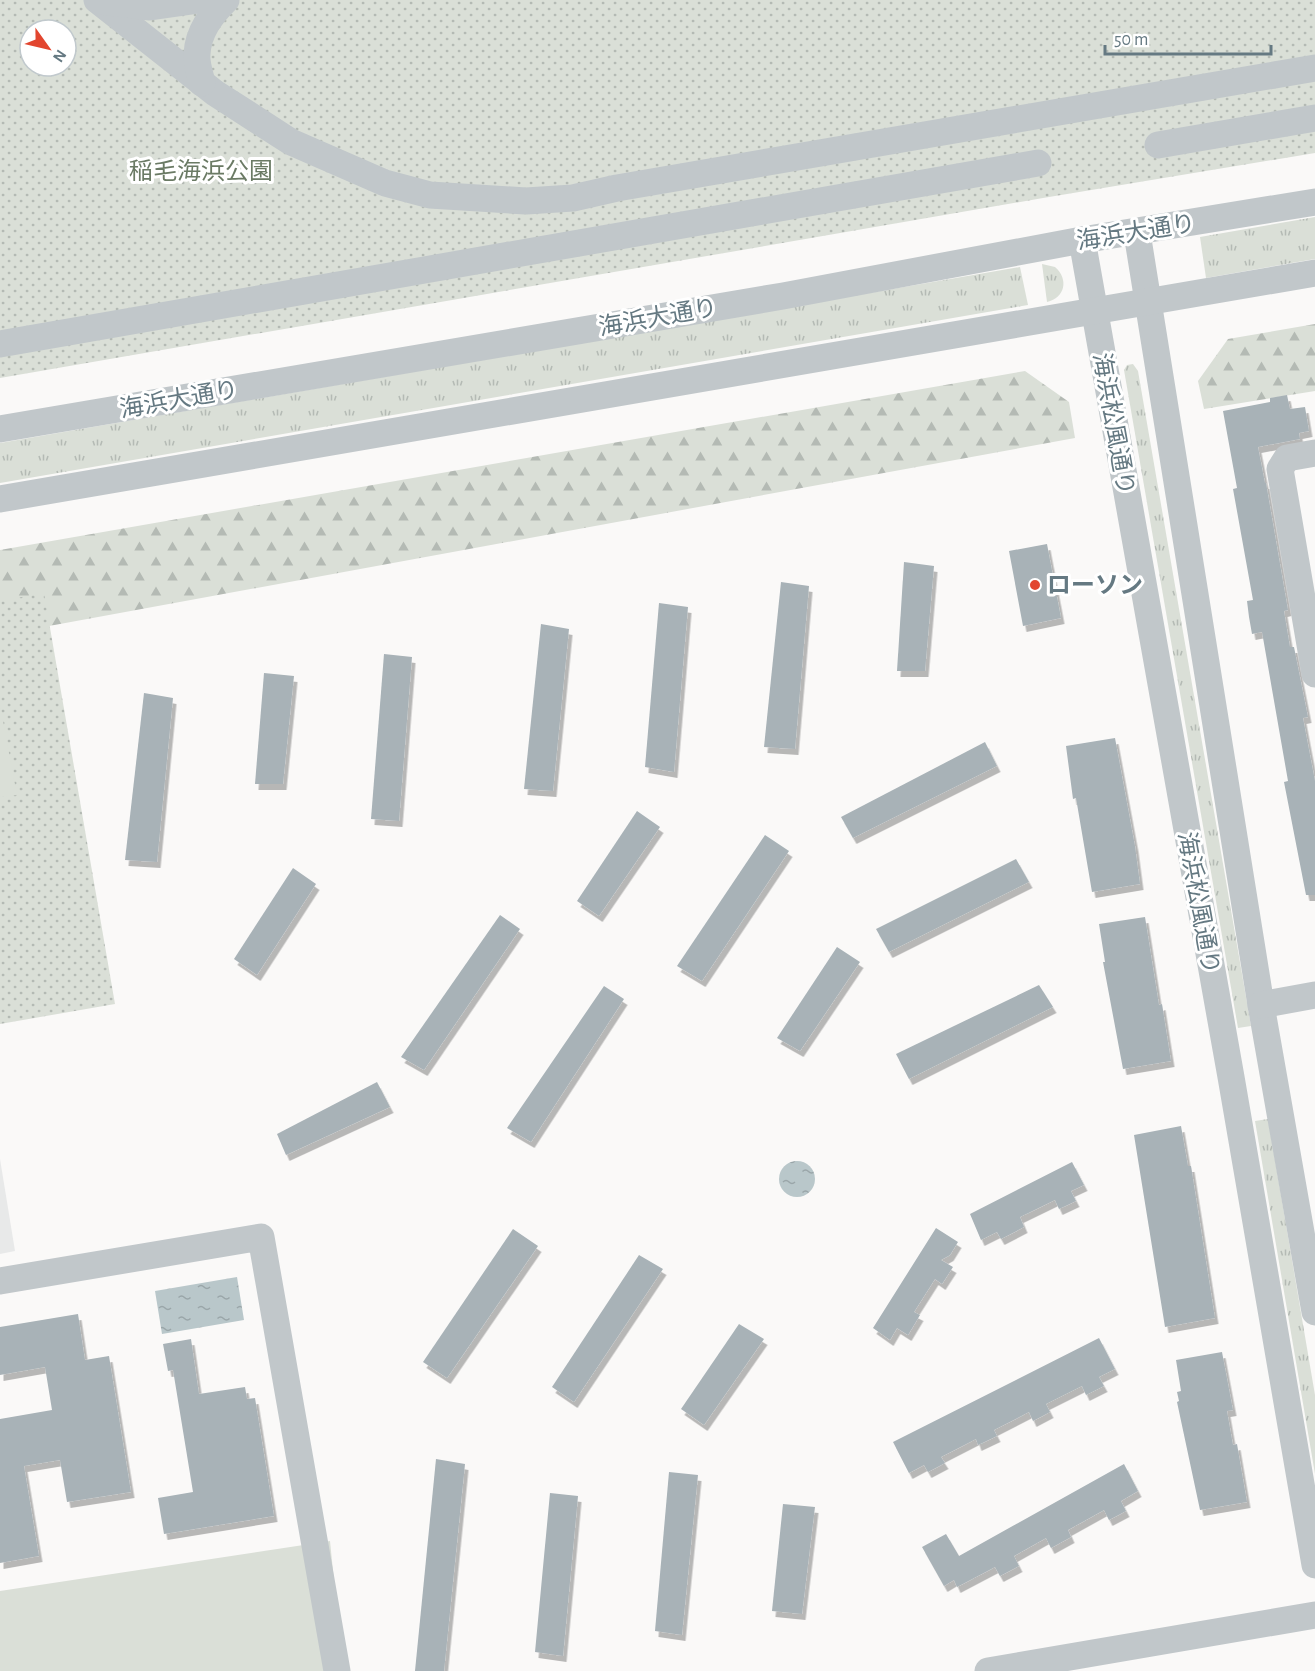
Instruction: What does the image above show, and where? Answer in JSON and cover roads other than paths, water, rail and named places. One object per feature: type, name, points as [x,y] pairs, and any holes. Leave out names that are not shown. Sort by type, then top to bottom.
[{"type":"street","points":[[98,1],[150,7],[199,0]]},
{"type":"street","points":[[202,83],[196,56],[200,39],[210,15],[226,0]]},
{"type":"street","points":[[98,1],[215,93],[291,142],[385,183],[430,195],[526,201],[573,198],[629,186],[1315,68]]},
{"type":"street","points":[[1158,145],[1315,118]]},
{"type":"street","points":[[0,344],[1038,163]]},
{"type":"street","name":"海浜大通り","points":[[0,429],[783,296],[1082,240],[1137,233],[1315,202]]},
{"type":"street","name":"海浜松風通り","points":[[1137,233],[1261,1005],[1315,1312]]},
{"type":"street","name":"海浜松風通り","points":[[1082,240],[1315,1565]]},
{"type":"street","points":[[0,499],[1315,273]]},
{"type":"street","points":[[1315,453],[1287,458],[1280,470],[1305,557],[1315,674]]},
{"type":"street","points":[[1261,1005],[1315,995]]},
{"type":"street","points":[[1231,1077],[1273,1070]]},
{"type":"street","points":[[0,1281],[261,1237],[338,1671]]},
{"type":"street","points":[[988,1671],[1315,1615]]},
{"type":"water","points":[[797,1161],[810,1166],[815,1179],[810,1192],[797,1197],[784,1192],[779,1179],[784,1166]]},
{"type":"water","points":[[237,1277],[244,1320],[162,1334],[155,1291]]},
{"type":"place","name":"ローソン","points":[[1035,585]]},
{"type":"park label","name":"稲毛海浜公園","points":[[201,171]]}]
